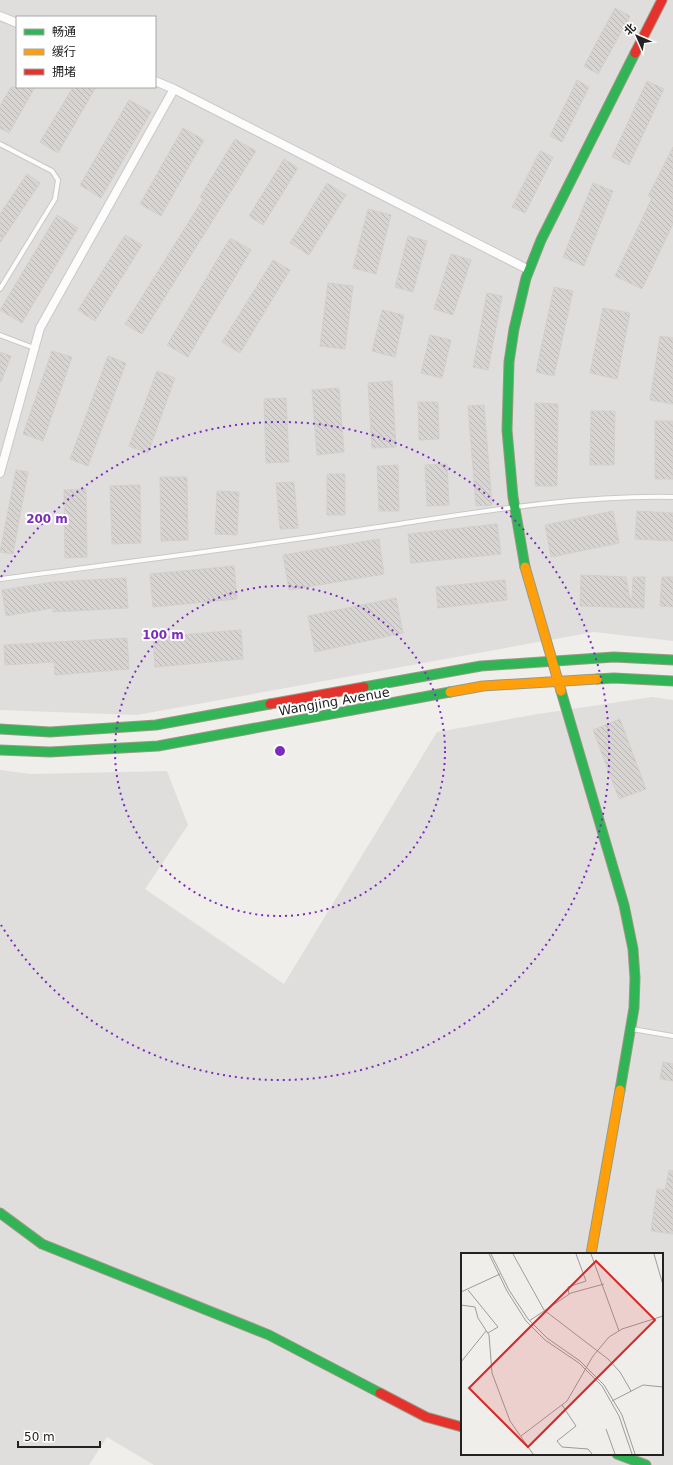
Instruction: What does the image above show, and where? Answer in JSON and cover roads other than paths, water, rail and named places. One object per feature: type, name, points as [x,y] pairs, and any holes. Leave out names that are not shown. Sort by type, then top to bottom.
[{"type":"main road","points":[[591,1253],[631,1029],[636,977],[629,923],[524,563],[514,507],[508,437],[509,368],[514,322],[528,270],[554,211],[662,0]]},
{"type":"main road","name":"Wangjing Avenue","points":[[0,729],[50,732],[156,725],[481,666],[614,657],[673,660]]},
{"type":"main road","name":"Wangjing Avenue","points":[[0,750],[50,752],[158,746],[483,686],[614,678],[673,681]]},
{"type":"main road","points":[[0,1213],[42,1244],[269,1335],[426,1417],[461,1427]]},
{"type":"main road","points":[[620,1455],[646,1465]]},
{"type":"street","points":[[0,16],[16,23]]},
{"type":"street","points":[[156,81],[174,89],[528,270]]},
{"type":"street","points":[[0,473],[40,328],[174,89]]},
{"type":"lane","points":[[0,144],[52,171],[58,180],[54,200],[0,289]]},
{"type":"lane","points":[[0,335],[34,348]]},
{"type":"lane","points":[[0,579],[514,507],[629,496],[673,497]]},
{"type":"lane","points":[[631,1029],[673,1036]]}]
